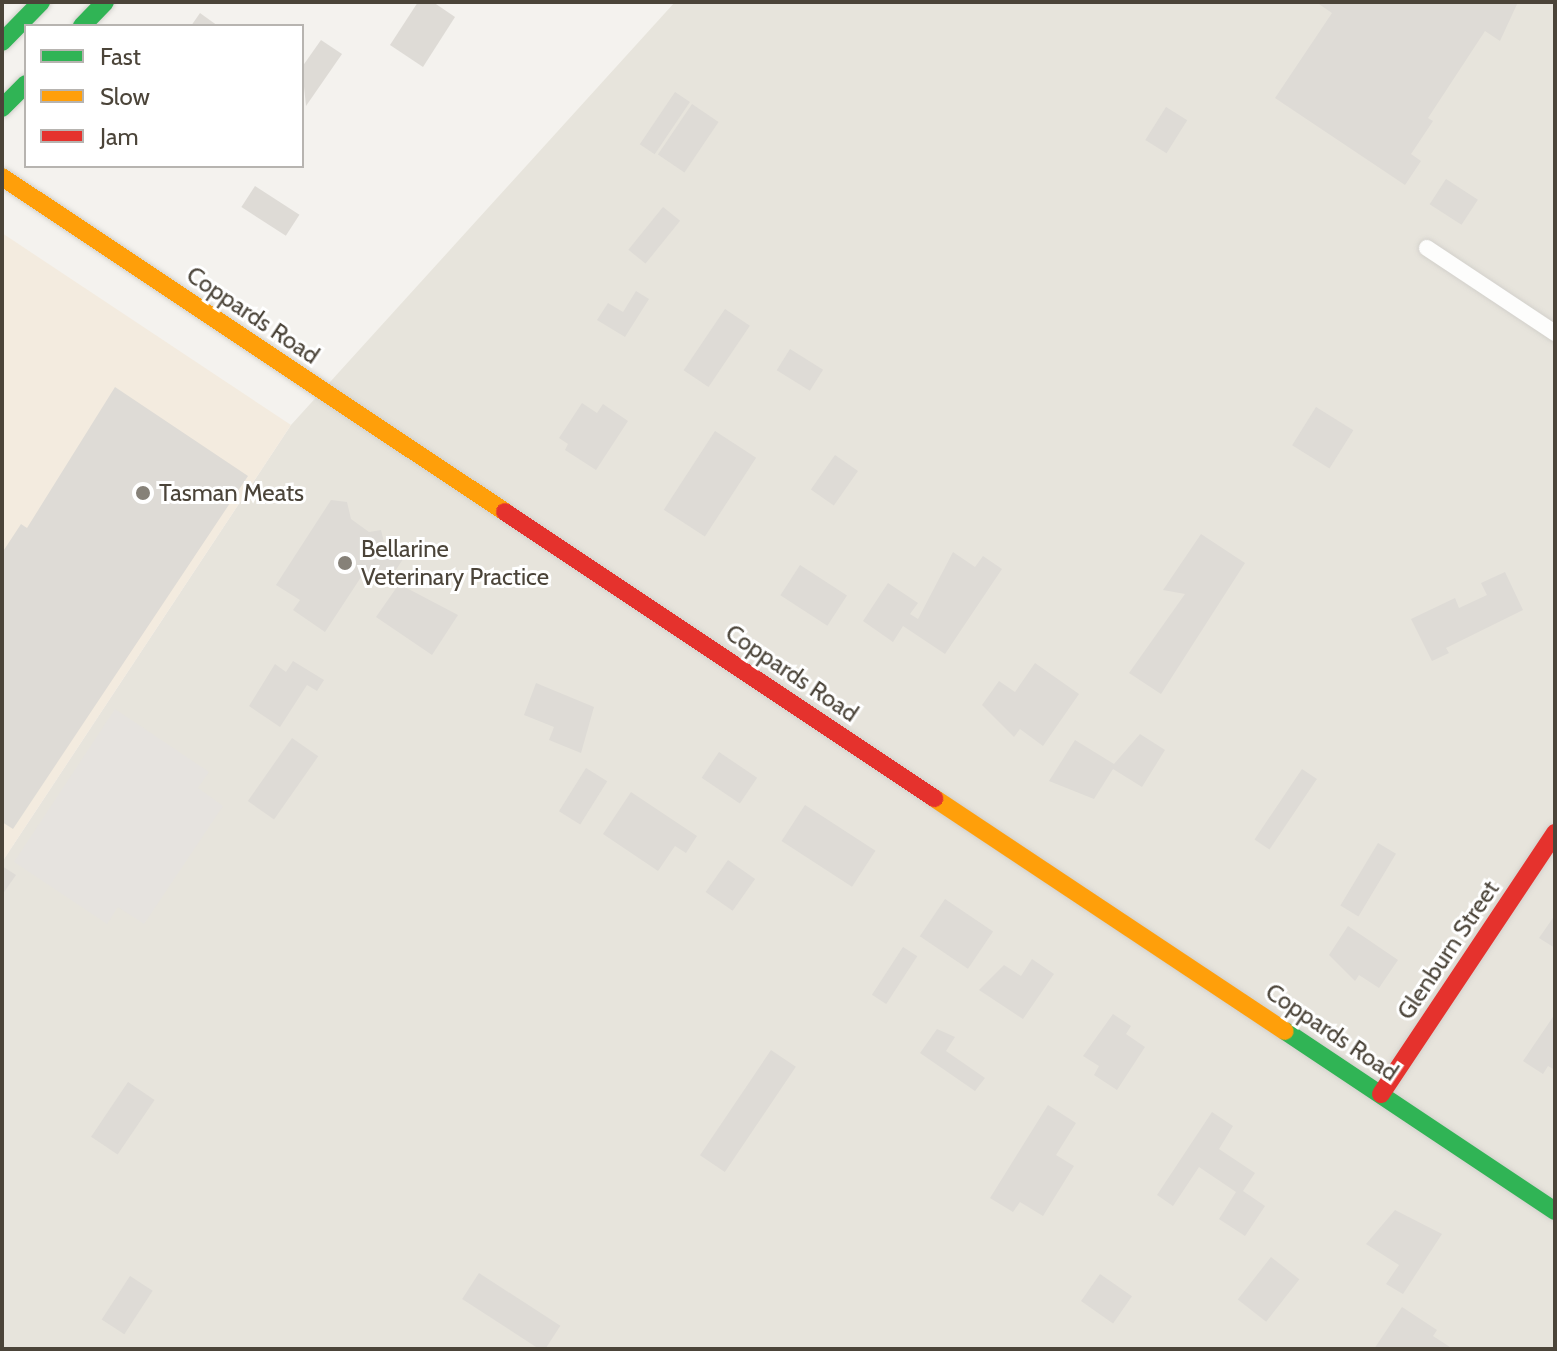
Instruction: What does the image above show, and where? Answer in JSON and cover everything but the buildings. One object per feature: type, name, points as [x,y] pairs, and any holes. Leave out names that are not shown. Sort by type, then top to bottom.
[{"type":"main road","points":[[2,42],[41,2]]},
{"type":"main road","points":[[84,24],[105,2]]},
{"type":"main road","points":[[2,108],[24,86]]},
{"type":"main road","name":"Coppards Road","points":[[2,177],[1555,1211]]},
{"type":"main road","name":"Glenburn Street","points":[[1381,1094],[1555,833]]},
{"type":"lane","points":[[1427,248],[1555,333]]},
{"type":"shaded area","points":[[675,2],[1555,2],[1555,1349],[2,1349],[2,862],[291,425]]},
{"type":"shaded area","points":[[2,233],[291,425],[2,862]]},
{"type":"shaded area","points":[[115,709],[209,772],[198,788],[223,806],[144,924],[118,907],[107,924],[14,862]]},
{"type":"traffic: fast","points":[[2,42],[41,2]]},
{"type":"traffic: fast","points":[[84,24],[105,2]]},
{"type":"traffic: fast","points":[[2,108],[24,86]]},
{"type":"traffic: fast","points":[[1285,1031],[1555,1211]]},
{"type":"traffic: slow","points":[[2,177],[505,512]]},
{"type":"traffic: slow","points":[[934,798],[1285,1031]]},
{"type":"traffic: jam","points":[[505,512],[934,798]]},
{"type":"traffic: jam","points":[[1381,1094],[1555,833]]},
{"type":"place","name":"Tasman Meats","points":[[143,493]]},
{"type":"place","name":"Bellarine Veterinary Practice","points":[[345,563]]}]
